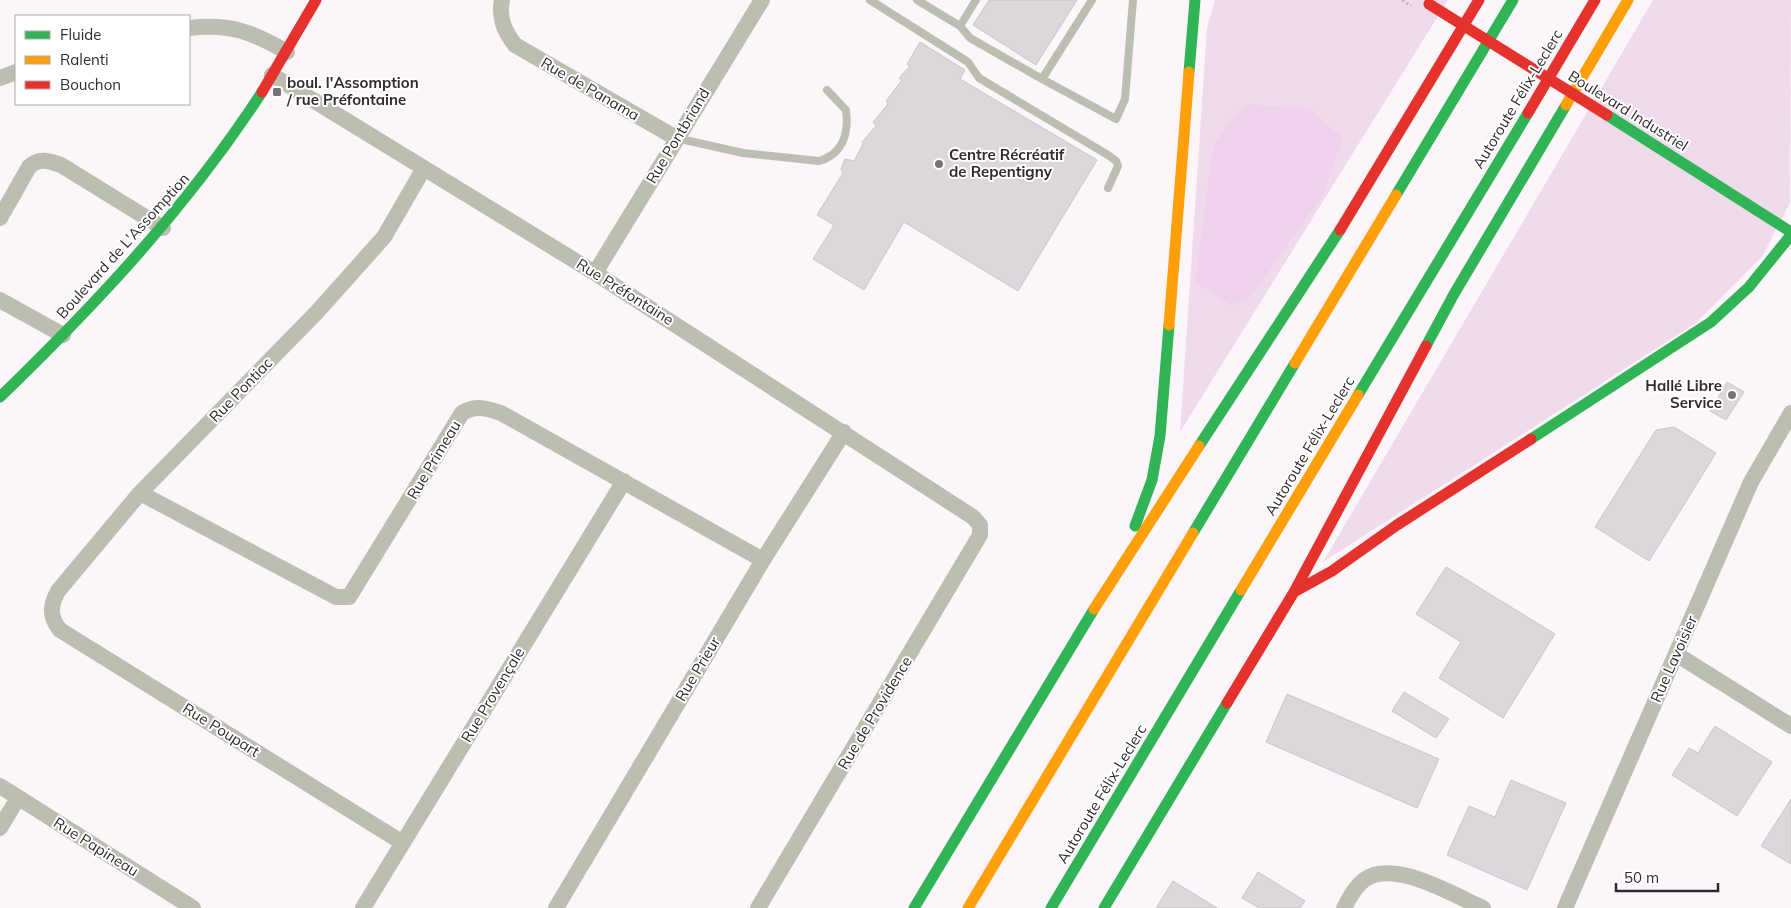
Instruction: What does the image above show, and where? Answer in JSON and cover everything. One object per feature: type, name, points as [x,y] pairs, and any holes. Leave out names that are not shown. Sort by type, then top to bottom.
[{"type":"main road","name":"Boulevard de L'Assomption","points":[[0,398],[63,335],[163,228],[209,170],[287,52],[316,0]]},
{"type":"main road","points":[[1121,564],[1152,480],[1160,436],[1195,0]]},
{"type":"main road","points":[[914,908],[1121,564],[1314,272],[1479,0]]},
{"type":"main road","points":[[968,908],[1513,0]]},
{"type":"main road","name":"Autoroute Félix-Leclerc","points":[[1051,908],[1595,0]]},
{"type":"main road","points":[[1104,908],[1294,592],[1442,315],[1628,0]]},
{"type":"main road","name":"Boulevard Industriel","points":[[1426,2],[1608,115],[1791,233]]},
{"type":"main road","points":[[1294,592],[1332,571],[1397,525],[1698,332],[1719,316],[1742,293],[1791,233]]},
{"type":"street","name":"Rue de Panama","points":[[502,0],[500,15],[507,35],[516,45],[676,138]]},
{"type":"street","name":"Rue Pontbriand","points":[[595,273],[762,0]]},
{"type":"street","points":[[190,28],[223,26],[242,30],[287,52]]},
{"type":"street","points":[[0,78],[15,72]]},
{"type":"street","name":"Rue Préfontaine","points":[[272,75],[595,273],[973,517]]},
{"type":"street","points":[[0,218],[30,167],[34,162],[42,160],[61,165],[163,228]]},
{"type":"street","name":"Rue Pontiac","points":[[51,608],[58,591],[140,493],[345,282],[384,237],[424,168]]},
{"type":"street","points":[[0,300],[63,335]]},
{"type":"street","name":"Rue Primeau","points":[[140,493],[336,597],[349,597],[462,413],[471,408],[485,407],[501,413],[763,560]]},
{"type":"street","name":"Rue Lavoisier","points":[[1565,908],[1751,482],[1790,418]]},
{"type":"street","name":"Rue Prieur","points":[[556,908],[763,560],[844,432]]},
{"type":"street","name":"Rue Provençale","points":[[363,908],[624,481]]},
{"type":"street","name":"Rue de Providence","points":[[758,908],[980,535],[980,525],[973,517]]},
{"type":"street","name":"Rue Poupart","points":[[51,608],[53,622],[60,630],[403,843]]},
{"type":"street","points":[[1676,654],[1791,726]]},
{"type":"street","name":"Rue Papineau","points":[[0,786],[193,908]]},
{"type":"street","points":[[0,828],[18,798]]},
{"type":"street","points":[[1344,908],[1364,880],[1375,874],[1386,872],[1403,874],[1483,908]]},
{"type":"lane","points":[[870,0],[968,62],[979,78],[1112,158],[1118,166],[1108,188]]},
{"type":"lane","points":[[917,0],[960,26],[970,38],[1116,119],[1125,99],[1133,0]]},
{"type":"lane","points":[[960,26],[976,0]]},
{"type":"lane","points":[[1042,79],[1092,0]]},
{"type":"lane","points":[[676,138],[743,153],[819,161],[828,158],[840,148],[846,130],[846,110],[827,90]]},
{"type":"shaded area","points":[[1215,0],[1448,0],[1180,432],[1207,27]]},
{"type":"shaded area","points":[[1653,0],[1791,0],[1790,203],[1762,257],[1696,323],[1323,562]]},
{"type":"shaded area","points":[[1247,104],[1310,109],[1343,138],[1323,195],[1250,298],[1231,305],[1195,283],[1213,146],[1231,120]]},
{"type":"building","points":[[989,0],[1077,0],[1036,65],[973,25]]},
{"type":"building","points":[[920,42],[965,70],[960,79],[1097,160],[1018,291],[904,222],[864,290],[813,259],[834,225],[817,215],[843,173],[841,169],[845,159],[854,161],[863,144],[862,142],[876,126],[873,122],[888,104],[886,101],[902,80],[899,78],[910,66],[907,64]]},
{"type":"building","points":[[1727,382],[1744,392],[1726,420],[1710,411]]},
{"type":"building","points":[[1674,427],[1716,453],[1649,561],[1595,527],[1656,430]]},
{"type":"building","points":[[1446,567],[1555,634],[1503,718],[1439,678],[1461,642],[1416,614]]},
{"type":"building","points":[[1404,692],[1449,719],[1436,738],[1392,711]]},
{"type":"building","points":[[1287,694],[1439,759],[1417,808],[1266,742]]},
{"type":"building","points":[[1715,726],[1772,762],[1737,816],[1672,775],[1689,748],[1698,753]]},
{"type":"building","points":[[1511,780],[1566,803],[1527,890],[1447,855],[1469,806],[1495,817]]},
{"type":"building","points":[[1791,799],[1791,864],[1761,846]]},
{"type":"building","points":[[1258,872],[1305,901],[1300,908],[1259,908],[1242,898]]},
{"type":"building","points":[[1173,881],[1217,908],[1156,908]]},
{"type":"traffic: fast","points":[[1189,72],[1195,0]]},
{"type":"traffic: fast","points":[[1396,195],[1513,0]]},
{"type":"traffic: fast","points":[[0,397],[72,325],[140,252],[203,175],[262,92]]},
{"type":"traffic: fast","points":[[1426,346],[1454,294],[1566,105]]},
{"type":"traffic: fast","points":[[1358,395],[1528,113]]},
{"type":"traffic: fast","points":[[1607,115],[1791,232]]},
{"type":"traffic: fast","points":[[1199,446],[1340,230]]},
{"type":"traffic: fast","points":[[1531,439],[1711,322],[1749,287],[1791,235]]},
{"type":"traffic: fast","points":[[1135,526],[1152,480],[1160,436],[1169,325]]},
{"type":"traffic: fast","points":[[1193,533],[1295,363]]},
{"type":"traffic: fast","points":[[1051,908],[1241,590]]},
{"type":"traffic: fast","points":[[914,908],[1094,609]]},
{"type":"traffic: fast","points":[[1104,908],[1227,703]]},
{"type":"traffic: slow","points":[[1566,105],[1628,0]]},
{"type":"traffic: slow","points":[[1169,325],[1189,72]]},
{"type":"traffic: slow","points":[[1295,363],[1396,195]]},
{"type":"traffic: slow","points":[[1241,590],[1358,395]]},
{"type":"traffic: slow","points":[[1094,609],[1199,446]]},
{"type":"traffic: slow","points":[[968,908],[1193,533]]},
{"type":"traffic: jam","points":[[262,92],[316,0]]},
{"type":"traffic: jam","points":[[1340,230],[1479,0]]},
{"type":"traffic: jam","points":[[1528,113],[1595,0]]},
{"type":"traffic: jam","points":[[1429,4],[1607,115]]},
{"type":"traffic: jam","points":[[1227,703],[1294,592],[1426,346]]},
{"type":"traffic: jam","points":[[1294,592],[1332,571],[1397,525],[1531,439]]},
{"type":"place","name":"boul. l'Assomption / rue Préfontaine","points":[[277,92]]},
{"type":"place","name":"Centre Récréatif de Repentigny","points":[[939,164]]},
{"type":"place","name":"Hallé Libre Service","points":[[1732,395]]}]
